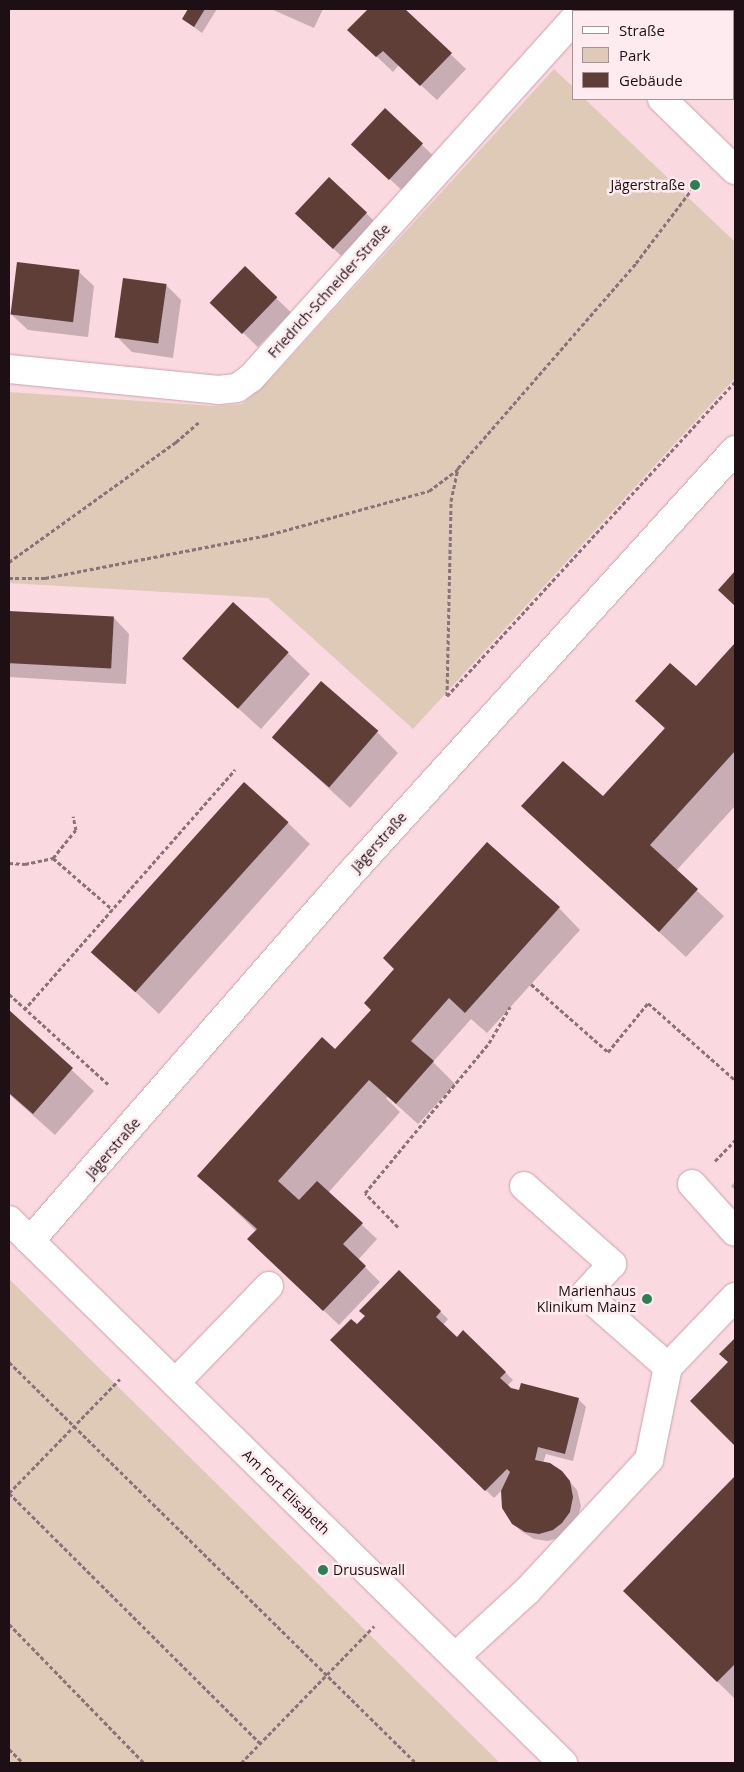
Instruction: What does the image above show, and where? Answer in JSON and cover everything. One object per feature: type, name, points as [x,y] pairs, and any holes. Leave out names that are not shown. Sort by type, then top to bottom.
[{"type":"street","name":"Friedrich-Schneider-Straße","points":[[237,388],[251,378],[572,22]]},
{"type":"street","points":[[663,100],[735,170]]},
{"type":"street","points":[[9,369],[218,390],[237,388]]},
{"type":"street","name":"Jägerstraße","points":[[30,1241],[352,872],[735,450]]},
{"type":"street","points":[[692,1184],[735,1232]]},
{"type":"street","points":[[524,1186],[612,1264],[585,1294],[668,1367]]},
{"type":"street","name":"Am Fort Elisabeth","points":[[9,1220],[563,1763]]},
{"type":"street","points":[[175,1383],[269,1286]]},
{"type":"street","points":[[455,1657],[528,1590],[650,1460],[668,1367],[735,1297]]},
{"type":"path","points":[[9,578],[45,578],[264,536],[430,492],[458,468],[636,263],[695,185]]},
{"type":"path","points":[[458,468],[451,501],[447,696],[735,382]]},
{"type":"path","points":[[9,562],[176,442],[237,388]]},
{"type":"path","points":[[24,1010],[235,770]]},
{"type":"path","points":[[9,863],[25,864],[53,858],[76,830],[73,816]]},
{"type":"path","points":[[53,858],[113,910]]},
{"type":"path","points":[[531,984],[608,1052],[648,1003],[735,1080]]},
{"type":"path","points":[[9,994],[24,1010],[109,1085]]},
{"type":"path","points":[[398,1227],[365,1193],[489,1043],[510,1007]]},
{"type":"path","points":[[9,1362],[416,1763]]},
{"type":"path","points":[[120,1378],[75,1427],[9,1493],[260,1743]]},
{"type":"path","points":[[241,1763],[397,1601]]},
{"type":"path","points":[[9,1624],[144,1763]]},
{"type":"path","points":[[9,1749],[23,1763]]},
{"type":"green space","points":[[648,9],[735,9],[735,94],[734,10]]},
{"type":"green space","points":[[554,69],[572,86],[572,100],[586,100],[735,242],[735,378],[413,729],[268,598],[9,583],[9,392],[214,406],[242,404],[266,384]]},
{"type":"green space","points":[[9,1279],[92,1361],[500,1763],[9,1763]]},
{"type":"building","points":[[188,9],[205,9],[194,27],[182,19]]},
{"type":"building","points":[[368,9],[405,9],[452,53],[420,86],[383,51],[376,57],[347,30]]},
{"type":"building","points":[[735,44],[735,94],[734,94]]},
{"type":"building","points":[[385,108],[423,143],[389,180],[351,145]]},
{"type":"building","points":[[329,177],[367,212],[333,249],[295,214]]},
{"type":"building","points":[[17,262],[80,270],[73,322],[11,315]]},
{"type":"building","points":[[245,266],[277,297],[242,334],[210,303]]},
{"type":"building","points":[[123,278],[167,284],[158,344],[115,337]]},
{"type":"building","points":[[735,571],[735,606],[718,590]]},
{"type":"building","points":[[233,602],[289,652],[238,709],[182,658]]},
{"type":"building","points":[[9,611],[114,616],[111,668],[9,663]]},
{"type":"building","points":[[735,643],[735,751],[650,845],[698,889],[659,932],[521,806],[563,761],[603,796],[665,728],[635,701],[670,663],[696,686]]},
{"type":"building","points":[[321,681],[378,731],[329,787],[272,738]]},
{"type":"building","points":[[244,782],[289,822],[135,992],[91,952]]},
{"type":"building","points":[[487,842],[560,907],[465,1013],[449,998],[411,1041],[434,1061],[396,1104],[369,1080],[278,1181],[299,1200],[317,1181],[363,1223],[343,1244],[366,1266],[323,1311],[247,1239],[257,1229],[197,1176],[322,1037],[335,1049],[371,1010],[364,1003],[394,969],[383,958]]},
{"type":"building","points":[[9,1010],[73,1068],[33,1114],[9,1093]]},
{"type":"building","points":[[399,1270],[441,1311],[436,1317],[457,1337],[463,1330],[506,1372],[500,1378],[511,1388],[519,1390],[521,1383],[579,1398],[565,1454],[538,1447],[535,1460],[550,1463],[562,1471],[570,1481],[573,1497],[570,1512],[562,1523],[553,1530],[539,1534],[525,1532],[512,1524],[502,1508],[501,1491],[510,1472],[507,1469],[485,1491],[330,1340],[351,1319],[357,1324],[365,1316],[359,1311]]},
{"type":"building","points":[[734,1339],[735,1446],[690,1401],[728,1362],[719,1354]]},
{"type":"building","points":[[735,1476],[735,1664],[717,1682],[623,1591]]},
{"type":"place","name":"Jägerstraße","points":[[695,185]]},
{"type":"place","name":"Marienhaus Klinikum Mainz","points":[[647,1299]]},
{"type":"place","name":"Drususwall","points":[[323,1570]]}]
